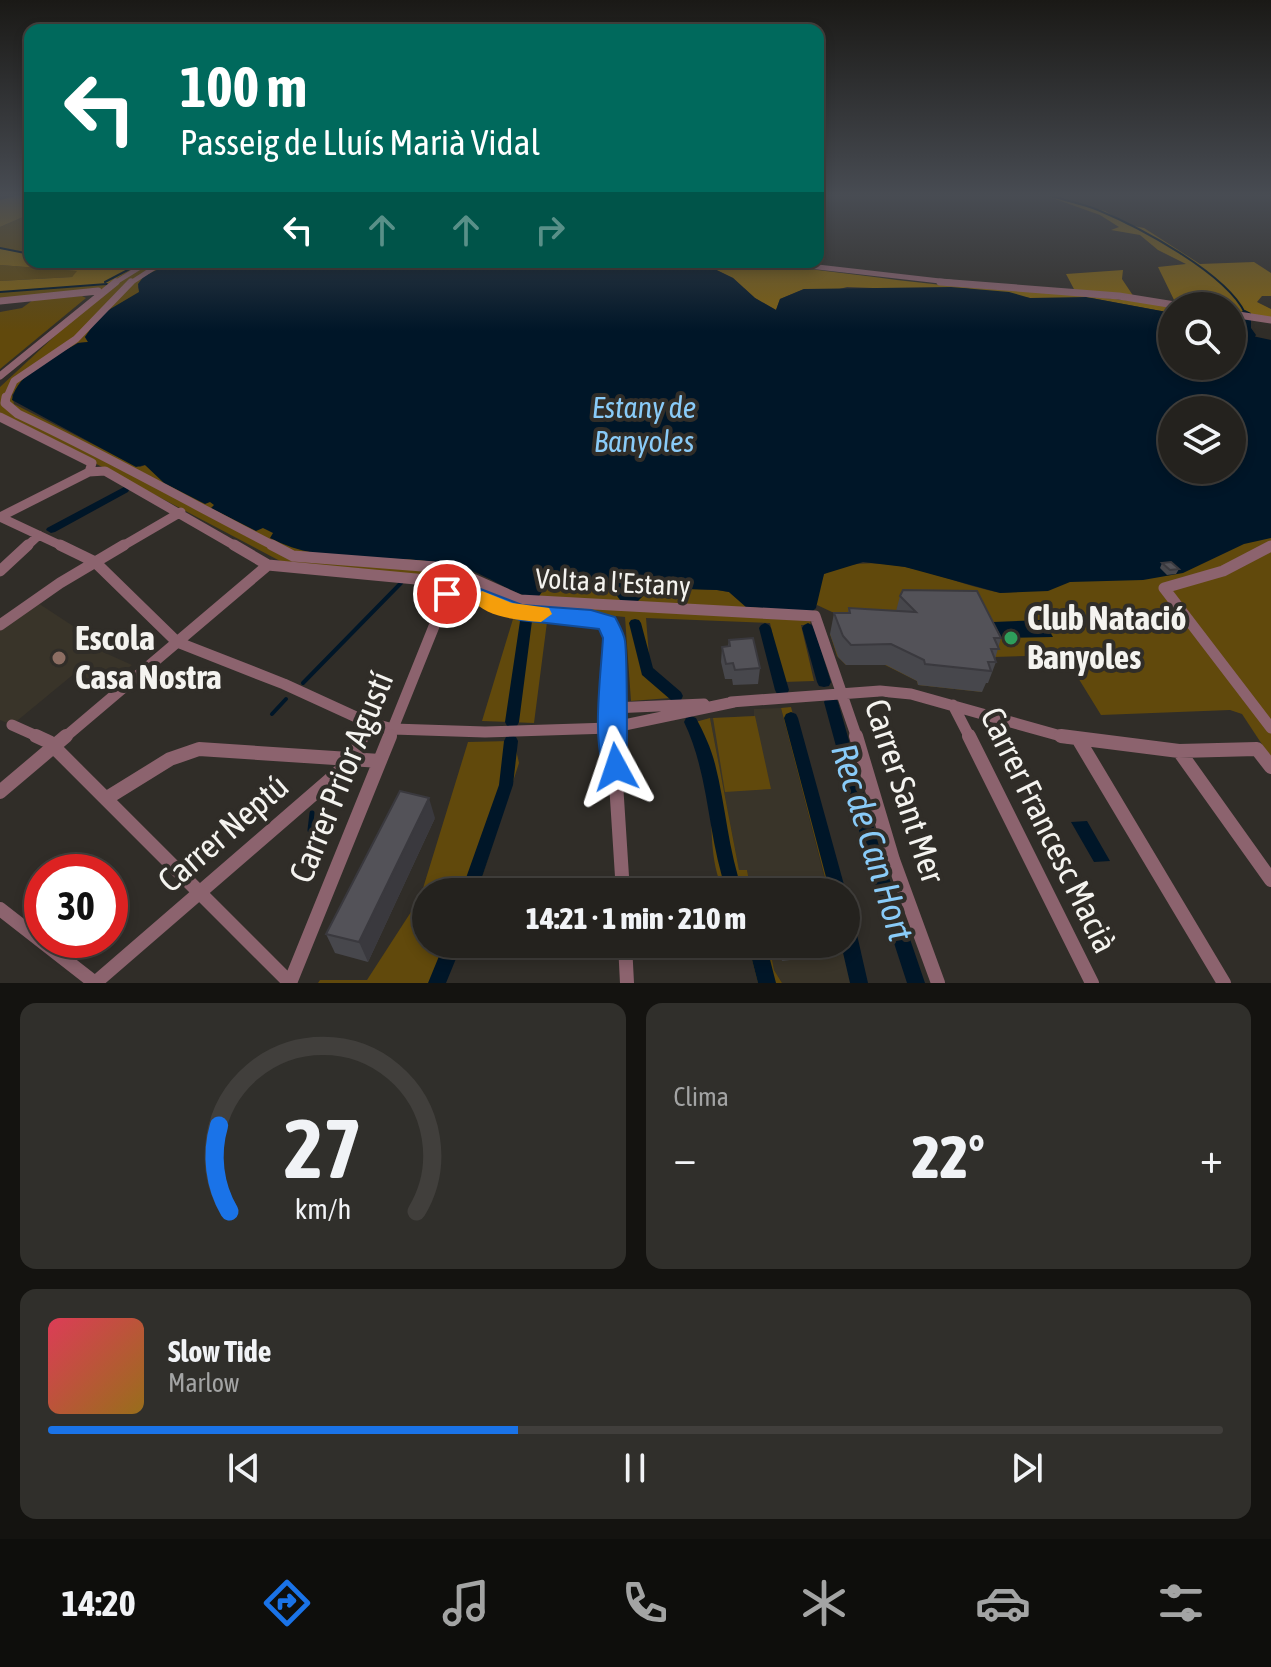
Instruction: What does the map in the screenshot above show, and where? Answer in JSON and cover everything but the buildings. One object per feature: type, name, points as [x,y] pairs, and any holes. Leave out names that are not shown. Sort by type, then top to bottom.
[{"type":"street","points":[[0,376],[93,298],[141,268]]},
{"type":"street","name":"Volta a l'Estany","points":[[153,268],[124,285],[76,340],[19,378],[4,400],[18,414],[106,455],[293,556],[448,568],[520,600],[815,616]]},
{"type":"street","points":[[824,268],[940,282],[1103,294],[1158,302]]},
{"type":"street","points":[[0,301],[105,289]]},
{"type":"street","points":[[82,294],[93,298]]},
{"type":"street","points":[[1246,316],[1271,320]]},
{"type":"street","points":[[0,417],[92,463],[89,472]]},
{"type":"street","points":[[0,517],[89,472],[108,473],[181,512],[268,565],[437,581],[447,594],[470,593],[520,613],[591,618],[607,623],[614,638],[612,728],[622,878]]},
{"type":"street","points":[[0,625],[95,562],[181,512]]},
{"type":"street","points":[[0,517],[95,562],[174,641],[284,684],[367,722],[393,729],[485,732],[612,728],[734,702]]},
{"type":"street","points":[[0,571],[39,535]]},
{"type":"street","points":[[1271,546],[1223,571],[1164,588],[1271,728]]},
{"type":"street","points":[[0,783],[268,565]]},
{"type":"street","name":"Carrer Prior Agustí","points":[[290,983],[447,594]]},
{"type":"street","name":"Carrer Sant Mer","points":[[815,616],[893,860],[938,983]]},
{"type":"street","points":[[612,708],[734,702],[841,692],[911,694],[1080,742],[1179,751],[1257,749],[1271,767]]},
{"type":"street","name":"Carrer Francesc Macià","points":[[953,705],[1092,983]]},
{"type":"street","points":[[354,759],[367,722]]},
{"type":"street","points":[[12,725],[50,743],[290,983]]},
{"type":"street","points":[[1080,742],[1224,983]]},
{"type":"street","points":[[0,792],[50,743]]},
{"type":"street","points":[[107,798],[170,759],[199,749],[380,761]]},
{"type":"street","points":[[1179,751],[1271,880]]},
{"type":"street","name":"Carrer Neptú","points":[[95,983],[354,759]]},
{"type":"street","points":[[0,909],[95,983]]},
{"type":"street","points":[[626,958],[627,983]]},
{"type":"shaded area","points":[[0,240],[24,240],[24,252],[0,249]]},
{"type":"shaded area","points":[[1146,240],[1162,240],[1200,264],[1254,262],[1271,273],[1271,296],[1262,296],[1257,302],[1271,309],[1271,319],[1246,315],[1246,292],[1170,292],[1158,267],[1186,264],[1158,250]]},
{"type":"shaded area","points":[[0,249],[24,252],[24,267],[0,265]]},
{"type":"shaded area","points":[[0,265],[78,271],[72,277],[0,281]]},
{"type":"shaded area","points":[[38,268],[134,268],[105,285],[0,292],[0,281],[72,277],[77,271]]},
{"type":"shaded area","points":[[133,268],[161,268],[144,276],[138,287],[140,292],[100,316],[85,337],[88,342],[78,343],[28,374],[12,395],[14,404],[122,459],[140,467],[145,465],[263,528],[456,566],[517,595],[539,594],[549,582],[602,585],[620,597],[630,586],[717,590],[729,592],[746,607],[821,583],[824,574],[845,566],[866,563],[910,568],[1008,593],[1159,564],[1271,534],[1271,758],[1242,714],[1230,710],[1101,715],[1064,655],[993,657],[991,670],[983,670],[988,683],[982,683],[982,692],[918,685],[917,681],[885,665],[846,665],[837,656],[830,634],[845,634],[889,617],[832,612],[817,605],[810,625],[801,625],[814,681],[783,682],[770,623],[646,618],[650,668],[683,697],[631,701],[625,617],[507,606],[460,587],[453,588],[440,578],[282,562],[0,413],[0,387],[102,292],[0,300],[0,292],[105,284]]},
{"type":"shaded area","points":[[712,268],[801,268],[942,285],[1114,299],[1158,304],[1158,310],[1091,298],[1030,298],[964,288],[804,289],[780,299],[776,310],[755,298],[733,278]]},
{"type":"shaded area","points":[[1123,270],[1122,279],[1134,297],[1075,291],[1066,274]]},
{"type":"shaded area","points":[[86,298],[0,369],[0,312],[22,308],[33,300]]},
{"type":"shaded area","name":"Escola Casa Nostra","points":[[38,603],[76,628],[72,631],[102,645],[103,652],[132,665],[106,686],[75,673],[12,725],[0,720],[0,630]]},
{"type":"shaded area","points":[[513,619],[547,622],[534,723],[482,721]]},
{"type":"shaded area","points":[[791,707],[836,878],[825,878],[781,708]]},
{"type":"shaded area","points":[[781,708],[824,878],[748,878],[747,870],[739,870],[710,718],[754,716],[754,709]]},
{"type":"shaded area","points":[[755,716],[771,789],[725,792],[713,718]]},
{"type":"shaded area","points":[[710,718],[739,870],[747,870],[748,878],[719,878],[707,783],[688,724]]},
{"type":"shaded area","points":[[514,741],[519,763],[482,878],[426,878],[468,742]]},
{"type":"shaded area","points":[[412,910],[412,958],[452,958],[440,983],[318,983],[320,980],[367,980]]},
{"type":"shaded area","points":[[752,958],[772,958],[774,970],[782,983],[758,983]]},
{"type":"shaded area","points":[[772,958],[846,958],[853,983],[782,983],[774,970]]},
{"type":"water","name":"Estany de Banyoles","points":[[161,268],[712,268],[733,278],[755,298],[776,310],[780,299],[804,289],[951,287],[1009,292],[1030,298],[1086,297],[1158,310],[1158,380],[1246,380],[1246,335],[1271,340],[1271,538],[1244,544],[1183,573],[1143,580],[1070,582],[1048,591],[1000,593],[905,567],[863,562],[824,574],[816,608],[812,612],[746,607],[729,592],[717,590],[651,588],[637,602],[621,602],[608,589],[578,582],[549,582],[537,599],[457,566],[314,553],[270,538],[273,533],[263,528],[256,531],[211,508],[214,505],[210,502],[205,504],[164,483],[145,465],[136,467],[12,400],[15,390],[29,373],[78,343],[88,342],[85,337],[100,315],[139,292],[138,284],[144,276]]},
{"type":"water","points":[[1043,620],[1053,637],[1002,638],[993,622]]},
{"type":"water","points":[[1087,821],[1110,861],[1094,862],[1071,822]]},
{"type":"waterway","points":[[1158,240],[1201,267],[1229,292]]},
{"type":"waterway","points":[[0,248],[24,253]]},
{"type":"waterway","points":[[105,282],[132,268]]},
{"type":"waterway","points":[[0,292],[107,284]]},
{"type":"waterway","points":[[1246,329],[1250,335]]},
{"type":"waterway","points":[[51,530],[124,490]]},
{"type":"waterway","points":[[303,683],[401,583]]},
{"type":"waterway","points":[[512,722],[526,621]]},
{"type":"waterway","points":[[635,623],[647,671],[676,696]]},
{"type":"waterway","points":[[765,628],[782,690]]},
{"type":"waterway","name":"Rec de Can Hort","points":[[808,628],[824,682]]},
{"type":"waterway","points":[[272,714],[286,699]]},
{"type":"waterway","name":"Rec de Can Hort","points":[[831,702],[875,860],[916,983]]},
{"type":"waterway","points":[[791,718],[834,878]]},
{"type":"waterway","points":[[691,722],[707,761],[730,878]]},
{"type":"waterway","points":[[474,878],[506,785],[511,741]]},
{"type":"waterway","points":[[310,830],[312,813]]},
{"type":"waterway","points":[[437,983],[447,958]]},
{"type":"waterway","points":[[761,958],[767,983]]},
{"type":"waterway","points":[[853,958],[859,983]]},
{"type":"slow traffic","points":[[482,598],[509,611],[541,614]]},
{"type":"place","name":"Club Natació Banyoles","points":[[1011,638]]},
{"type":"place","name":"Escola Casa Nostra","points":[[59,658]]},
{"type":"route","points":[[447,594],[460,591],[470,593],[520,613],[600,619],[607,623],[614,638],[612,728],[616,767]]}]
